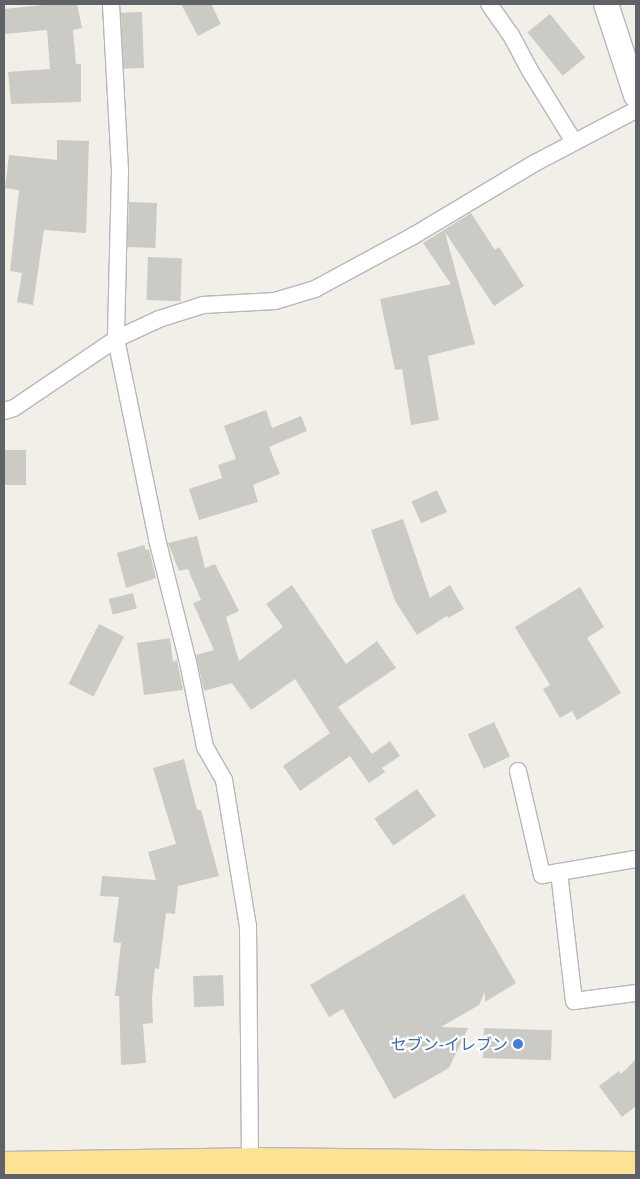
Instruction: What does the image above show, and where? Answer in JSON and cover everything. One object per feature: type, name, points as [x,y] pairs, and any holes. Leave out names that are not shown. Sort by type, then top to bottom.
[{"type":"highway","points":[[4,1166],[247,1169],[636,1166]]},
{"type":"main road","points":[[606,4],[636,95]]},
{"type":"street","points":[[111,4],[120,171],[116,339],[156,539],[188,662],[205,747],[224,780],[248,926],[247,1169]]},
{"type":"street","points":[[489,4],[511,35],[529,69],[574,142]]},
{"type":"street","points":[[4,411],[14,408],[116,339],[159,319],[202,305],[275,301],[315,289],[351,271],[574,142],[636,110]]},
{"type":"street","points":[[518,771],[542,875],[636,859]]},
{"type":"street","points":[[559,872],[574,1001],[636,993]]},
{"type":"building","points":[[52,4],[77,4],[82,28],[73,30],[76,64],[81,64],[81,102],[11,104],[8,72],[50,69],[47,30],[4,34],[4,9]]},
{"type":"building","points":[[181,4],[211,4],[221,24],[198,36]]},
{"type":"building","points":[[142,12],[144,68],[123,69],[121,13]]},
{"type":"building","points":[[550,14],[585,58],[563,76],[527,32]]},
{"type":"building","points":[[57,140],[89,141],[86,233],[44,230],[33,305],[17,302],[22,273],[10,271],[19,190],[5,188],[9,155],[57,160]]},
{"type":"building","points":[[129,202],[157,203],[155,248],[127,247]]},
{"type":"building","points":[[471,213],[495,250],[499,247],[524,286],[494,306],[445,232],[475,344],[428,356],[439,420],[411,425],[402,369],[395,370],[380,299],[451,284],[423,243]]},
{"type":"building","points":[[148,257],[182,258],[180,301],[146,300]]},
{"type":"building","points":[[266,410],[272,428],[301,416],[307,431],[269,447],[280,474],[253,485],[258,502],[199,520],[189,489],[222,478],[218,465],[236,459],[224,426]]},
{"type":"building","points":[[4,450],[26,450],[26,485],[4,485]]},
{"type":"building","points":[[437,490],[447,512],[421,523],[411,501]]},
{"type":"building","points":[[403,519],[430,598],[450,585],[464,609],[448,618],[447,616],[417,635],[395,601],[371,530]]},
{"type":"building","points":[[197,536],[205,568],[215,564],[239,611],[226,617],[239,661],[283,627],[266,604],[292,585],[346,664],[377,641],[396,668],[338,707],[372,754],[390,741],[400,756],[382,768],[385,772],[369,783],[350,756],[300,791],[283,766],[330,733],[295,679],[251,710],[232,683],[204,691],[196,655],[214,650],[193,603],[201,600],[188,569],[179,571],[168,543]]},
{"type":"building","points":[[144,545],[146,550],[149,549],[156,578],[126,588],[117,553]]},
{"type":"building","points":[[580,587],[604,627],[587,638],[621,693],[577,720],[572,711],[560,718],[543,689],[550,685],[515,627]]},
{"type":"building","points":[[133,593],[137,609],[113,615],[109,599]]},
{"type":"building","points":[[99,624],[124,637],[94,696],[69,684]]},
{"type":"building","points":[[170,638],[173,662],[177,660],[183,690],[144,695],[137,643]]},
{"type":"building","points":[[494,722],[510,756],[484,769],[468,734]]},
{"type":"building","points":[[184,759],[197,810],[201,810],[219,876],[178,886],[175,914],[166,913],[159,969],[155,968],[152,997],[153,1023],[143,1024],[146,1063],[121,1065],[119,996],[115,996],[121,943],[113,942],[119,897],[100,896],[102,876],[156,880],[148,852],[176,844],[153,768]]},
{"type":"building","points":[[417,789],[436,816],[393,846],[374,819]]},
{"type":"building","points":[[464,894],[516,983],[485,1002],[485,992],[479,1005],[441,1027],[468,1028],[449,1068],[394,1099],[343,1009],[329,1017],[310,985]]},
{"type":"building","points":[[223,975],[224,1006],[194,1007],[193,976]]},
{"type":"building","name":"セブン-イレブン","points":[[484,1028],[552,1030],[551,1060],[483,1058]]},
{"type":"building","points":[[636,1059],[636,1106],[622,1117],[599,1086],[619,1071],[621,1074]]},
{"type":"place","name":"セブン-イレブン","points":[[518,1044]]}]
